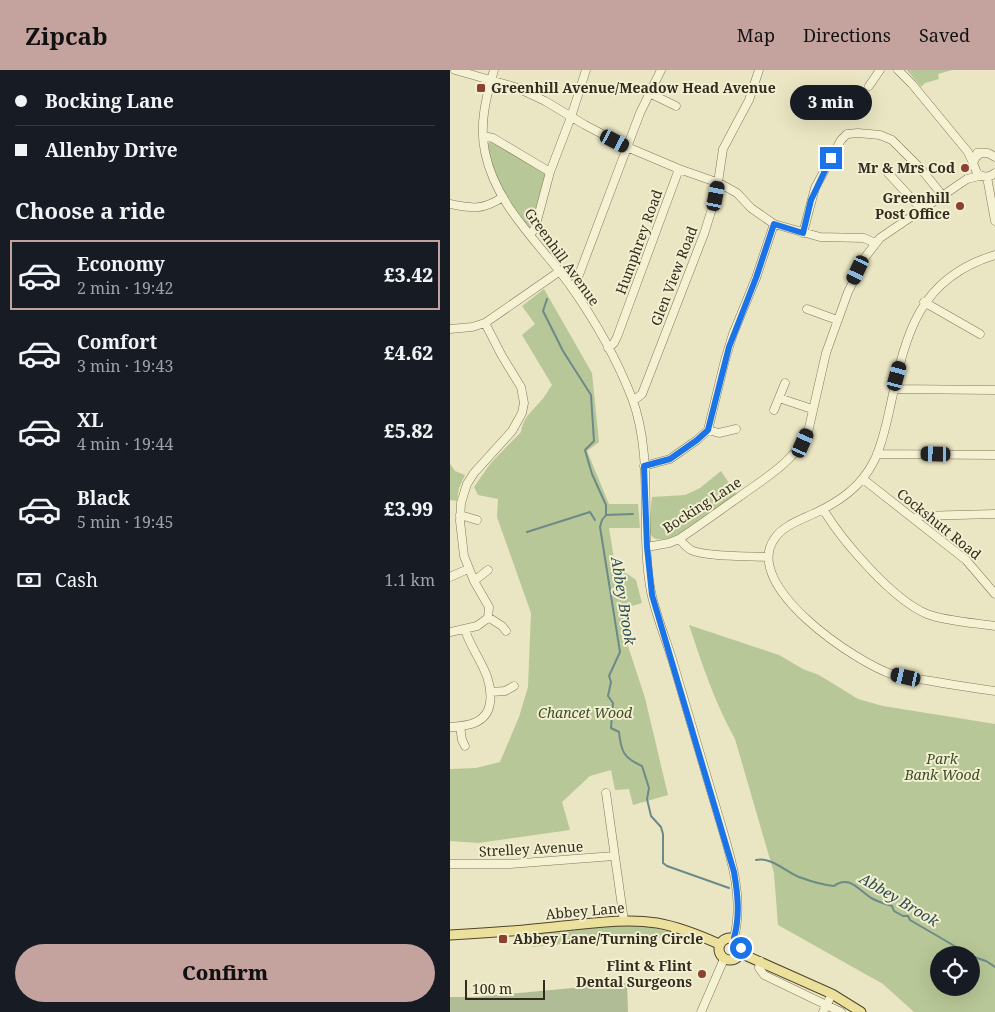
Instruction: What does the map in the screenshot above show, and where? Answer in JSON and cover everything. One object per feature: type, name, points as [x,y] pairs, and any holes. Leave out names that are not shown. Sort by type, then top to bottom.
[{"type":"main road","name":"Abbey Lane","points":[[450,935],[513,932],[624,921],[669,925],[719,944]]},
{"type":"main road","points":[[725,938],[734,938],[740,944],[740,952],[735,959],[724,959],[719,952],[719,944],[725,938]]},
{"type":"main road","points":[[740,952],[832,994],[861,1012]]},
{"type":"street","points":[[455,70],[515,87],[545,101],[627,147],[679,169],[719,183],[737,193],[750,208],[774,224],[803,233],[837,238],[864,238],[875,243]]},
{"type":"street","name":"Greenhill Avenue","points":[[494,70],[486,99],[482,136],[489,170],[503,198],[530,236],[572,288],[608,348],[633,401],[642,441],[647,547]]},
{"type":"street","points":[[530,236],[538,220],[550,172],[586,70]]},
{"type":"street","points":[[572,288],[577,280],[649,93],[661,70]]},
{"type":"street","name":"Glen View Road","points":[[633,401],[642,394],[701,242],[719,183],[723,149],[749,100],[759,70]]},
{"type":"street","points":[[869,86],[880,70]]},
{"type":"street","points":[[898,70],[912,84],[968,152],[973,165],[983,176],[995,221]]},
{"type":"street","points":[[649,93],[676,106]]},
{"type":"street","points":[[803,233],[815,188],[840,140],[847,134],[870,134],[892,140],[921,169],[943,196]]},
{"type":"street","points":[[482,136],[488,136],[500,141],[550,172]]},
{"type":"street","points":[[968,152],[990,153]]},
{"type":"street","points":[[967,180],[976,157],[990,153]]},
{"type":"street","name":"Humphrey Road","points":[[608,348],[617,337],[679,169]]},
{"type":"street","points":[[888,173],[922,210]]},
{"type":"street","name":"Bocking Lane","points":[[647,547],[669,544],[679,539],[788,462],[803,443],[808,432],[826,353],[837,320],[858,270],[875,243],[897,226],[967,180],[995,173]]},
{"type":"street","points":[[450,204],[482,208],[490,206],[503,198]]},
{"type":"street","points":[[644,466],[670,459],[708,430],[733,334],[754,285],[774,224]]},
{"type":"street","points":[[995,255],[974,263],[952,276],[924,302],[911,327],[877,454],[863,479],[845,495],[782,531],[771,545],[767,557],[772,576],[789,600],[821,632],[853,655],[894,675],[995,691]]},
{"type":"street","points":[[450,329],[472,327],[496,317],[560,271]]},
{"type":"street","points":[[924,302],[980,334]]},
{"type":"street","points":[[807,308],[837,320]]},
{"type":"street","points":[[450,632],[465,630],[484,622],[488,616],[489,607],[474,581],[464,556],[460,515],[464,493],[474,473],[512,431],[519,421],[523,407],[521,387],[502,356],[485,322]]},
{"type":"street","points":[[774,410],[785,383]]},
{"type":"street","points":[[894,389],[995,390]]},
{"type":"street","points":[[779,398],[812,409]]},
{"type":"street","points":[[708,430],[719,433],[736,429]]},
{"type":"street","points":[[877,454],[995,455]]},
{"type":"street","name":"Cockshutt Road","points":[[863,479],[966,560],[992,583],[995,594]]},
{"type":"street","points":[[822,509],[861,559],[899,596],[917,609],[936,617],[995,626]]},
{"type":"street","points":[[914,519],[919,516],[995,514]]},
{"type":"street","points":[[460,515],[477,520]]},
{"type":"street","points":[[450,528],[460,528]]},
{"type":"street","points":[[679,539],[690,550],[699,552],[767,557]]},
{"type":"street","points":[[647,547],[652,595],[734,872],[738,907],[738,921],[734,938]]},
{"type":"street","points":[[450,577],[468,568]]},
{"type":"street","points":[[474,581],[488,570]]},
{"type":"street","points":[[488,616],[506,631]]},
{"type":"street","points":[[450,727],[476,722],[485,716],[490,706],[491,692],[489,681],[485,669],[468,640],[465,630]]},
{"type":"street","points":[[491,692],[505,691],[514,686]]},
{"type":"street","points":[[460,726],[465,746]]},
{"type":"street","points":[[606,793],[624,921]]},
{"type":"street","name":"Strelley Avenue","points":[[450,864],[503,865],[614,856]]},
{"type":"street","points":[[701,1012],[724,959]]},
{"type":"street","points":[[760,961],[759,969],[764,975],[841,1012]]},
{"type":"street","points":[[823,1012],[832,994]]},
{"type":"green space","points":[[907,70],[952,70],[938,74],[939,79],[925,83],[921,87]]},
{"type":"green space","points":[[492,142],[505,147],[546,174],[530,228],[509,201],[495,175],[487,151],[487,143]]},
{"type":"green space","name":"Chancet Wood","points":[[544,289],[592,373],[599,442],[587,451],[609,504],[638,504],[640,528],[609,528],[615,565],[636,580],[642,603],[625,608],[627,643],[645,698],[668,795],[633,805],[629,789],[615,790],[611,770],[590,776],[562,802],[570,830],[478,843],[450,841],[450,769],[476,768],[500,762],[519,717],[528,687],[531,613],[497,517],[498,499],[478,495],[474,487],[490,464],[521,432],[526,419],[552,385],[522,335],[535,324],[522,306]]},
{"type":"green space","points":[[450,464],[455,471],[465,475],[459,488],[457,501],[450,500]]},
{"type":"green space","points":[[721,471],[737,495],[691,528],[664,539],[654,538],[649,530],[652,497],[685,495],[700,488]]},
{"type":"green space","name":"Park Bank Wood","points":[[689,625],[779,655],[803,669],[819,675],[858,699],[883,706],[995,724],[995,1012],[914,1012],[883,984],[778,925],[774,873],[735,739],[704,669]]},
{"type":"green space","points":[[619,925],[649,927],[670,932],[668,939],[644,936],[532,947],[530,934]]},
{"type":"green space","points":[[627,983],[628,1012],[450,1012],[450,997],[476,997]]},
{"type":"waterway","name":"Abbey Brook","points":[[547,299],[543,311],[563,351],[591,395],[594,441],[585,450],[592,474],[606,505],[606,515],[600,527],[620,652],[609,676],[611,682],[608,696],[613,703],[611,728],[619,732],[624,754],[642,766],[649,788],[647,799],[651,816],[661,827],[663,834],[663,863],[729,888]]},
{"type":"waterway","points":[[527,532],[590,512],[595,520]]},
{"type":"waterway","points":[[606,515],[633,514]]},
{"type":"waterway","name":"Abbey Brook","points":[[756,860],[767,860],[799,877],[821,884],[834,886],[845,882],[855,885],[873,899],[892,906],[894,911],[903,916],[908,916],[910,920],[955,946]]},
{"type":"waterway","name":"Abbey Brook","points":[[980,959],[995,967]]},
{"type":"place","name":"Greenhill Avenue/Meadow Head Avenue","points":[[481,88]]},
{"type":"place","name":"Mr & Mrs Cod","points":[[965,168]]},
{"type":"place","name":"Greenhill Post Office","points":[[960,206]]},
{"type":"place","name":"Abbey Lane/Turning Circle","points":[[503,939]]},
{"type":"place","name":"Flint & Flint Dental Surgeons","points":[[702,974]]},
{"type":"route","points":[[741,948],[738,941],[734,938],[738,912],[734,872],[652,595],[649,580],[644,466],[670,459],[704,435],[708,430],[733,334],[749,298],[774,224],[803,233],[815,188],[831,158]]}]
